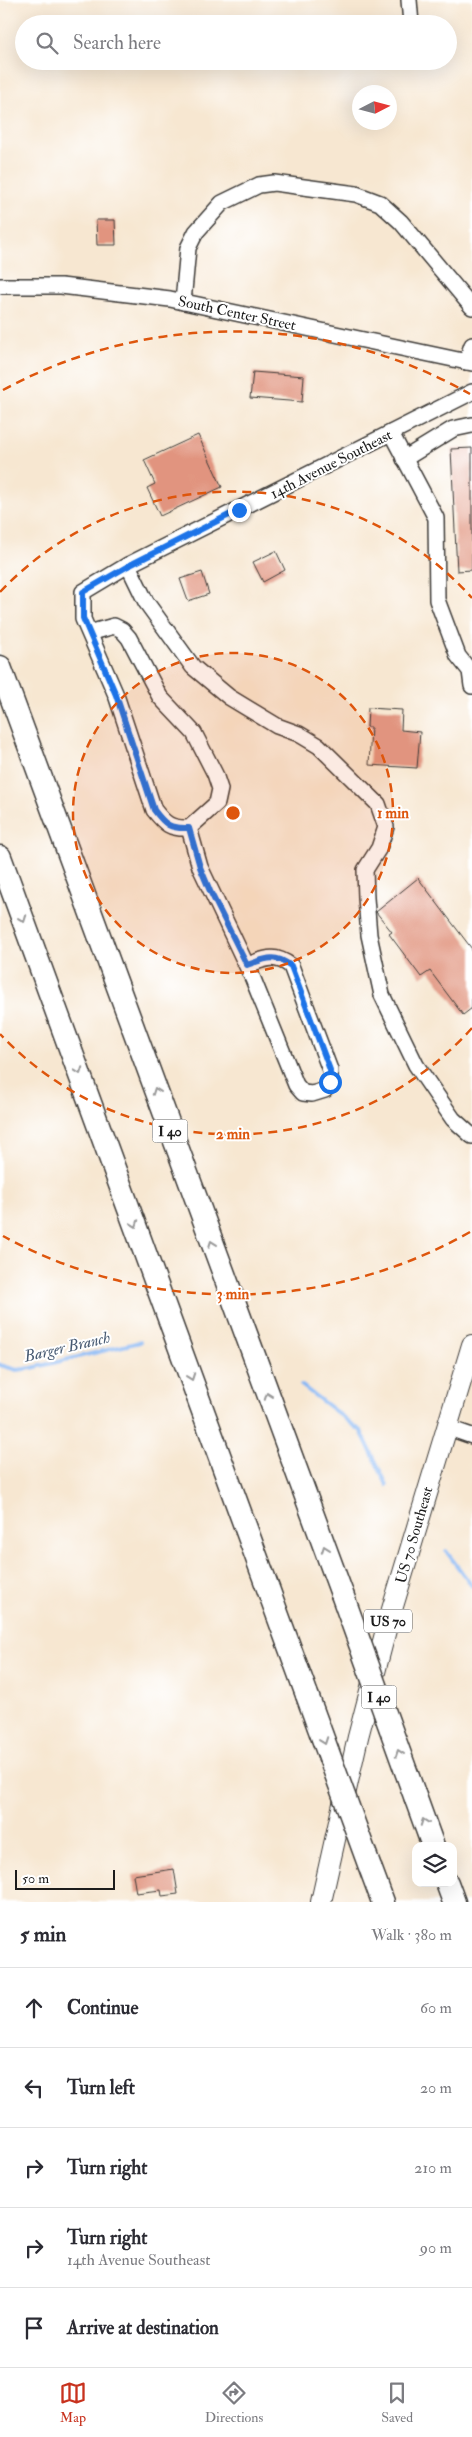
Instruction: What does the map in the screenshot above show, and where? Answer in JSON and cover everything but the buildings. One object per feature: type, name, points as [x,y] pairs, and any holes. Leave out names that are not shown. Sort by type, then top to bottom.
[{"type":"highway","name":"I 40","points":[[0,667],[432,1842]]},
{"type":"highway","points":[[0,857],[383,1902]]},
{"type":"highway","points":[[448,1887],[454,1902]]},
{"type":"main road","name":"US 70 Southeast","points":[[321,1902],[358,1737],[375,1672],[446,1427],[472,1345]]},
{"type":"street","points":[[409,0],[410,15]]},
{"type":"street","points":[[183,302],[188,248],[196,232],[222,203],[259,184],[274,183],[356,194],[380,203],[401,222],[472,307]]},
{"type":"street","name":"South Center Street","points":[[0,286],[29,285],[100,289],[183,302],[469,363]]},
{"type":"street","points":[[469,363],[472,345]]},
{"type":"street","name":"14th Avenue Southeast","points":[[89,633],[83,618],[83,592],[128,566],[472,392]]},
{"type":"street","points":[[404,459],[453,429],[472,425]]},
{"type":"street","points":[[391,433],[436,518],[437,600],[458,656],[471,671],[472,686]]},
{"type":"street","points":[[128,566],[146,602],[193,668],[229,697],[277,726],[299,734],[319,746],[378,804],[386,827],[379,848],[365,870],[370,936],[382,995],[416,1065],[453,1119],[472,1136]]},
{"type":"street","points":[[114,626],[122,630],[129,638],[160,698],[194,733],[215,774],[220,789],[217,803],[189,828],[176,829],[166,826],[154,810],[116,695],[89,633],[114,626]]},
{"type":"street","points":[[189,828],[200,867],[247,965],[296,1085],[303,1093],[312,1094],[325,1090],[330,1082],[330,1070],[291,966],[281,959],[270,958],[247,965]]},
{"type":"street","points":[[446,1427],[472,1436]]},
{"type":"waterway","name":"Barger Branch","points":[[0,1365],[17,1370],[32,1368],[140,1342]]},
{"type":"waterway","name":"Barger Branch","points":[[301,1385],[361,1431],[387,1485]]},
{"type":"waterway","name":"Barger Branch","points":[[446,1551],[472,1586]]},
{"type":"route","points":[[239,510],[128,566],[83,592],[81,607],[83,618],[116,695],[154,810],[166,826],[176,829],[189,828],[200,867],[210,891],[247,965],[270,958],[281,959],[291,966],[330,1070],[330,1082]]}]
